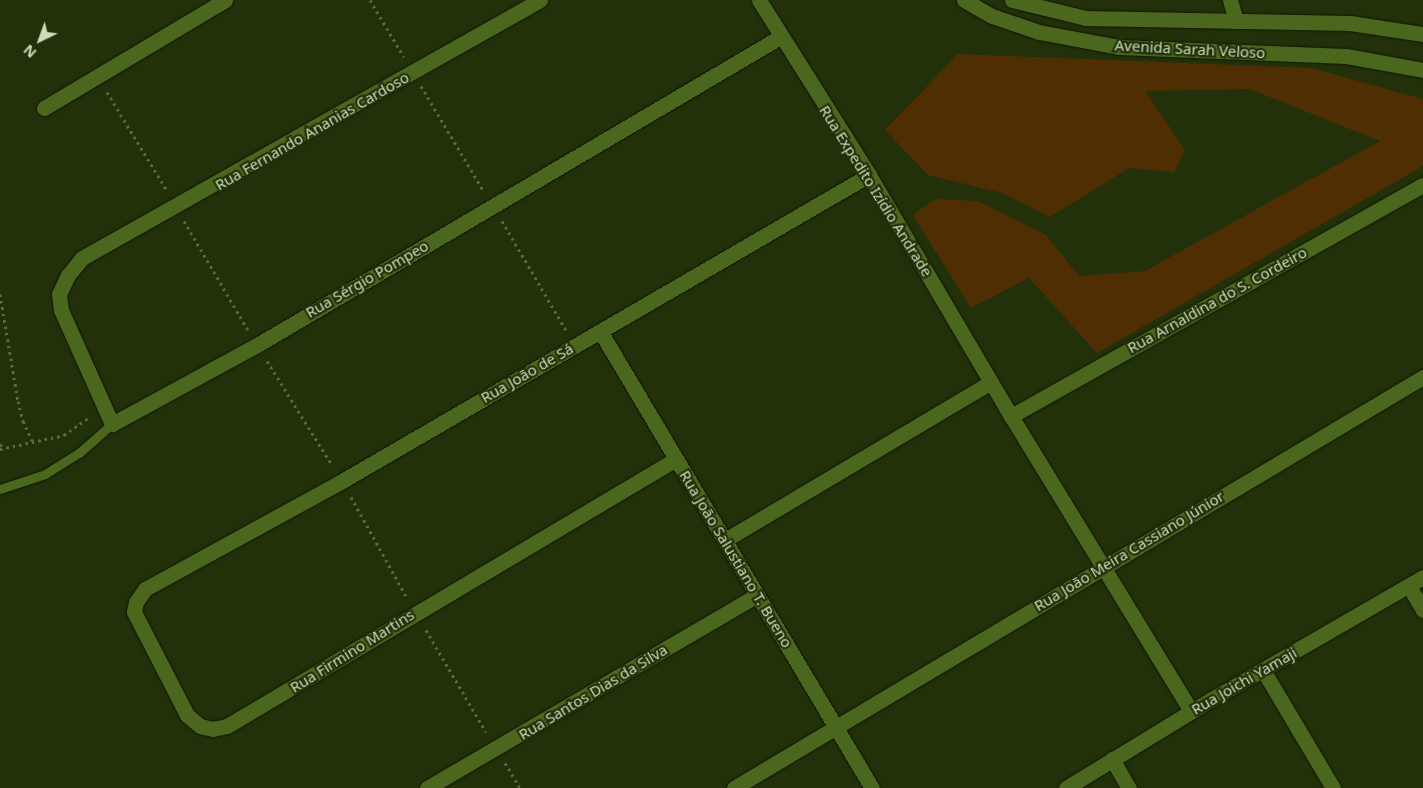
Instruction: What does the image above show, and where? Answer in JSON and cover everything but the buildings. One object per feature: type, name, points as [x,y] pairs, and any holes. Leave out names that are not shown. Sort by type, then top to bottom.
[{"type":"street","points":[[44,108],[225,0]]},
{"type":"street","name":"Rua Fernando Ananias Cardoso","points":[[102,405],[61,310],[59,294],[68,275],[82,258],[176,208],[540,0]]},
{"type":"street","name":"Rua Expedito Izídio Andrade","points":[[759,0],[780,37],[869,175],[1011,416],[1191,711]]},
{"type":"street","name":"Avenida Sarah Veloso","points":[[964,0],[992,16],[1039,32],[1119,47],[1346,56],[1423,70]]},
{"type":"street","name":"Avenida Sarah Veloso","points":[[1012,0],[1086,18],[1350,23],[1423,34]]},
{"type":"street","points":[[1230,0],[1236,21]]},
{"type":"street","name":"Rua Sérgio Pompeo","points":[[112,424],[257,344],[780,37]]},
{"type":"street","name":"Rua João de Sá","points":[[182,567],[342,481],[869,175]]},
{"type":"street","name":"Rua Arnaldina do S. Cordeiro","points":[[1011,416],[1423,185]]},
{"type":"street","name":"Rua João Salustiano T. Bueno","points":[[600,332],[872,788]]},
{"type":"street","name":"Rua João Meira Cassiano Júnior","points":[[734,788],[1102,566],[1423,377]]},
{"type":"street","points":[[725,540],[991,382]]},
{"type":"street","points":[[102,405],[112,424]]},
{"type":"street","name":"Rua Firmino Martins","points":[[182,567],[145,589],[136,602],[134,612],[187,715],[200,726],[213,730],[246,718],[415,612],[676,459]]},
{"type":"street","name":"Rua Joichi Yamaji","points":[[1066,788],[1191,711],[1423,577]]},
{"type":"street","points":[[1409,586],[1423,610]]},
{"type":"street","name":"Rua Santos Dias da Silva","points":[[427,788],[757,595]]},
{"type":"street","points":[[1263,670],[1332,788]]},
{"type":"street","points":[[1112,759],[1129,788]]},
{"type":"lane","points":[[0,489],[44,474],[79,453],[112,424]]},
{"type":"path","points":[[370,0],[576,345]]},
{"type":"path","points":[[97,75],[257,344],[342,481],[415,612],[520,788]]},
{"type":"path","points":[[0,294],[18,401],[23,421],[33,442]]},
{"type":"path","points":[[0,444],[2,449],[64,435],[84,423],[102,405]]},
{"type":"shaded area","points":[[958,54],[1311,68],[1423,99],[1423,166],[1097,353],[1029,278],[971,308],[913,215],[935,199],[978,201],[1046,235],[1079,276],[1145,271],[1380,141],[1250,89],[1145,91],[1185,150],[1174,172],[1129,168],[1050,217],[1002,193],[928,175],[885,130]]}]
